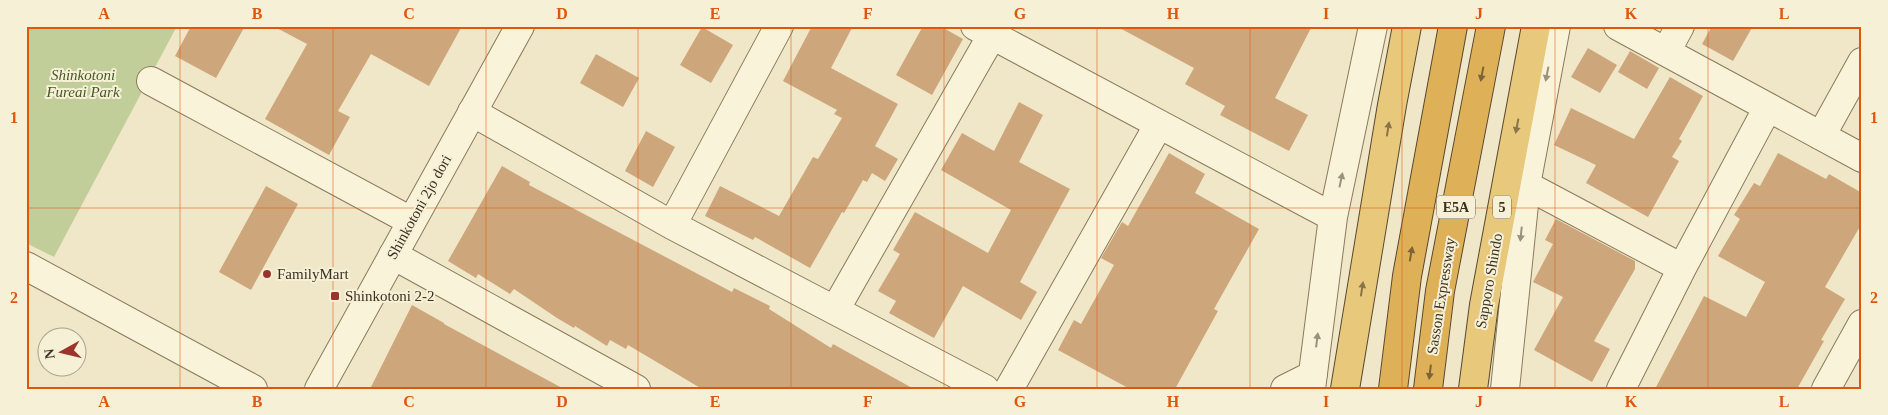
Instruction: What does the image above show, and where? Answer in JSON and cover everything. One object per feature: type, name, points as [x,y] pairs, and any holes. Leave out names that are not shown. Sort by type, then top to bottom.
[{"type":"highway","points":[[1345,389],[1407,26]]},
{"type":"highway","name":"E5A","points":[[1393,389],[1407,276],[1453,26]]},
{"type":"highway","name":"Sasson Expressway","points":[[1428,389],[1440,291],[1491,26]]},
{"type":"highway","name":"Sapporo Shindo","points":[[1473,389],[1484,305],[1536,26]]},
{"type":"street","name":"Shinkotoni 2jo dori","points":[[319,389],[520,26]]},
{"type":"street","points":[[672,225],[779,26]]},
{"type":"street","points":[[1285,389],[1312,382],[1333,217],[1373,26]]},
{"type":"street","points":[[1505,389],[1526,185],[1556,26]]},
{"type":"street","points":[[1618,26],[1862,158]]},
{"type":"street","points":[[1666,52],[1680,26]]},
{"type":"street","points":[[834,310],[984,31],[1333,217]]},
{"type":"street","points":[[1822,136],[1862,62]]},
{"type":"street","points":[[151,81],[411,221]]},
{"type":"street","points":[[1621,389],[1682,268],[1768,107]]},
{"type":"street","points":[[472,112],[672,225],[834,310],[969,385]]},
{"type":"street","points":[[1009,389],[1159,124]]},
{"type":"street","points":[[1526,185],[1682,268]]},
{"type":"street","points":[[393,255],[636,389]]},
{"type":"street","points":[[26,266],[253,389]]},
{"type":"street","points":[[1826,389],[1862,324]]},
{"type":"green space","name":"Shinkotoni Fureai Park","points":[[29,26],[177,26],[54,257],[26,243],[26,32]]},
{"type":"building","points":[[191,26],[245,26],[216,78],[175,56]]},
{"type":"building","points":[[273,26],[462,26],[429,86],[371,54],[338,111],[350,117],[329,155],[265,119],[307,44]]},
{"type":"building","points":[[812,26],[853,26],[831,68],[898,104],[875,146],[898,159],[885,181],[872,173],[867,182],[863,180],[810,268],[755,237],[753,240],[705,216],[720,186],[779,216],[813,157],[818,159],[842,118],[834,114],[837,110],[783,81]]},
{"type":"building","points":[[923,26],[940,26],[963,39],[932,95],[896,75]]},
{"type":"building","points":[[1116,26],[1312,26],[1275,98],[1308,115],[1289,151],[1220,115],[1225,106],[1185,84],[1194,68]]},
{"type":"building","points":[[1712,26],[1753,26],[1733,61],[1702,44]]},
{"type":"building","points":[[702,27],[733,45],[711,83],[680,65]]},
{"type":"building","points":[[1588,48],[1617,65],[1600,93],[1571,77]]},
{"type":"building","points":[[1630,51],[1659,68],[1647,89],[1618,72]]},
{"type":"building","points":[[596,54],[639,78],[623,107],[580,83]]},
{"type":"building","points":[[1670,77],[1703,96],[1679,139],[1682,141],[1672,157],[1679,161],[1648,217],[1586,183],[1596,165],[1554,145],[1571,108],[1634,139]]},
{"type":"building","points":[[1019,102],[1043,115],[1019,162],[1070,189],[1020,282],[1037,292],[1021,320],[963,286],[934,338],[889,313],[896,301],[878,291],[900,254],[893,250],[915,212],[988,253],[1011,210],[941,170],[962,133],[994,151]]},
{"type":"building","points":[[646,131],[675,147],[653,187],[625,171]]},
{"type":"building","points":[[1169,153],[1205,174],[1195,193],[1259,229],[1214,309],[1218,311],[1175,389],[1130,389],[1058,350],[1074,320],[1081,324],[1114,265],[1101,258],[1122,222],[1128,226]]},
{"type":"building","points":[[1778,153],[1826,179],[1829,174],[1862,193],[1862,223],[1825,287],[1845,299],[1821,340],[1824,341],[1797,389],[1655,389],[1704,296],[1746,317],[1765,282],[1718,256],[1740,219],[1734,215],[1754,183],[1760,186]]},
{"type":"building","points":[[502,166],[530,182],[529,185],[732,292],[734,288],[770,306],[769,309],[831,348],[833,344],[914,389],[702,389],[628,345],[626,349],[610,340],[607,346],[575,326],[574,328],[557,318],[514,289],[510,294],[478,274],[476,278],[448,261]]},
{"type":"building","points":[[266,186],[298,204],[251,290],[219,272]]},
{"type":"building","points":[[1556,219],[1635,261],[1635,269],[1594,341],[1610,349],[1592,382],[1534,350],[1563,297],[1533,282],[1553,244],[1545,240]]},
{"type":"building","points":[[412,305],[444,324],[564,389],[370,389]]},
{"type":"place","name":"FamilyMart","points":[[267,274]]},
{"type":"place","name":"Shinkotoni 2-2","points":[[335,296]]}]
